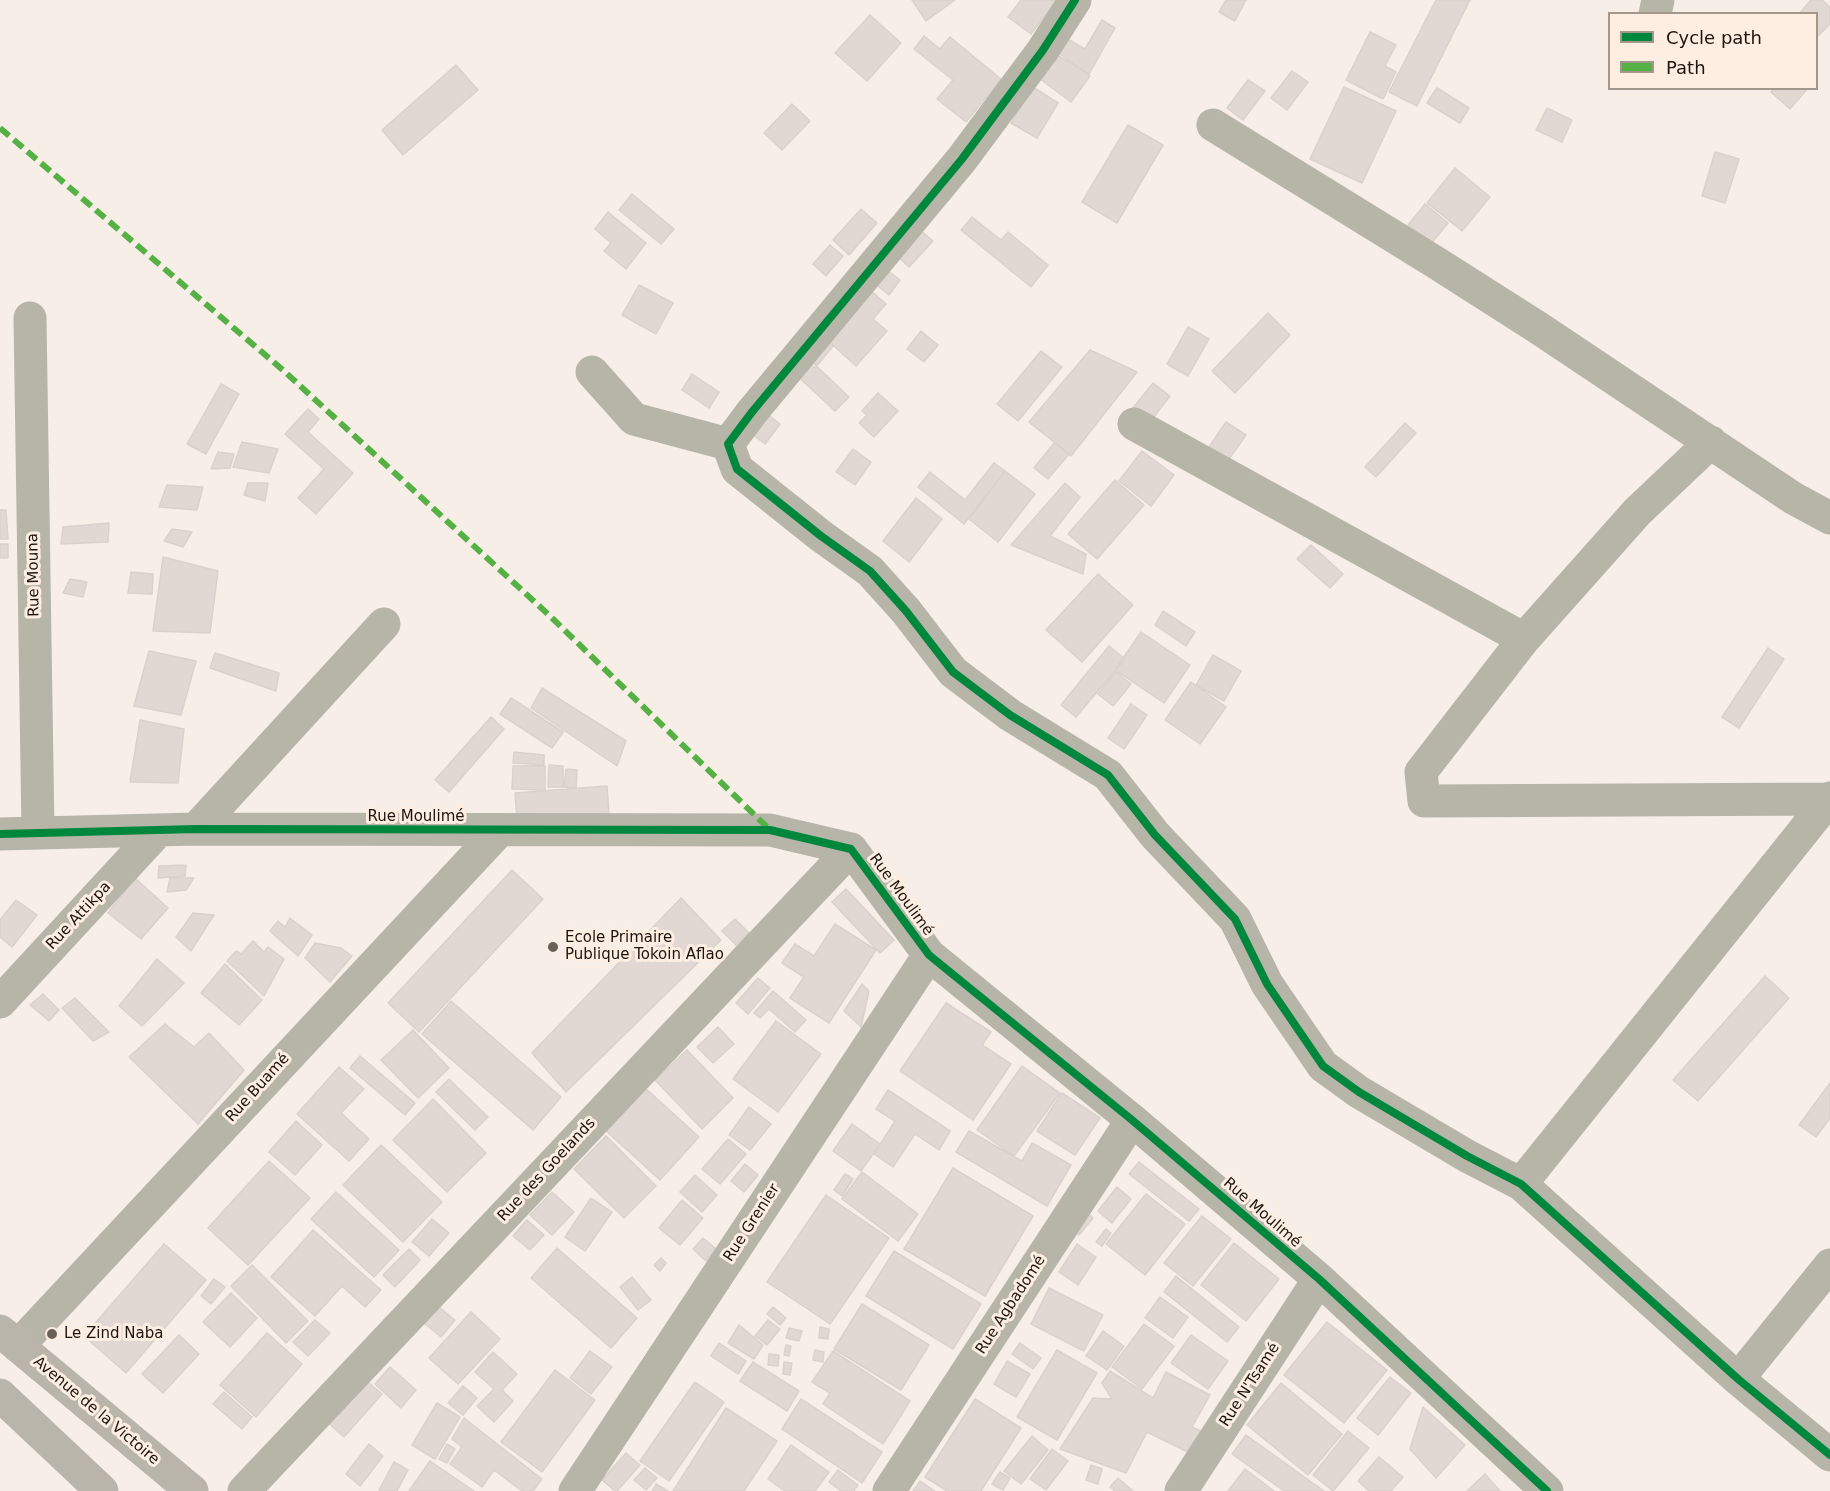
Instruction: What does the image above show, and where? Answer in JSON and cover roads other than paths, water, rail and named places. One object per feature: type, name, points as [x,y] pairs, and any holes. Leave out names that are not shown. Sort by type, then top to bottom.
[{"type":"highway","name":"Avenue de la Victoire","points":[[9,1338],[192,1491]]},
{"type":"highway","points":[[0,1395],[102,1491]]},
{"type":"street","points":[[728,444],[962,159],[1043,50],[1076,0]]},
{"type":"street","points":[[1213,125],[1435,262],[1793,498],[1830,518]]},
{"type":"street","name":"Rue Mouna","points":[[30,318],[38,832]]},
{"type":"street","points":[[592,372],[634,419],[728,444]]},
{"type":"street","points":[[1134,424],[1524,639]]},
{"type":"street","points":[[1711,442],[1637,512],[1524,639],[1421,772],[1424,801],[1830,798]]},
{"type":"street","points":[[728,444],[737,469],[821,536],[870,571],[906,611],[953,672],[1010,715],[1108,775],[1155,835],[1234,919],[1268,984],[1323,1066],[1359,1092],[1467,1156],[1521,1184],[1738,1379],[1830,1455]]},
{"type":"street","points":[[195,830],[384,624]]},
{"type":"street","points":[[1521,1184],[1830,798]]},
{"type":"street","name":"Rue Moulimé","points":[[0,834],[195,830],[770,830],[851,849],[929,955],[1132,1120],[1319,1279],[1547,1491]]},
{"type":"street","name":"Rue Attikpa","points":[[0,1002],[158,831]]},
{"type":"street","name":"Rue Buamé","points":[[9,1338],[499,831]]},
{"type":"street","name":"Rue des Goelands","points":[[244,1491],[851,849]]},
{"type":"street","name":"Rue Grenier","points":[[574,1491],[929,955]]},
{"type":"street","name":"Rue Agbadomé","points":[[890,1491],[1132,1120]]},
{"type":"street","points":[[1738,1379],[1830,1265]]},
{"type":"street","name":"Rue N'Tsamé","points":[[1181,1491],[1319,1279]]},
{"type":"place","name":"Ecole Primaire Publique Tokoin Aflao","points":[[553,947]]},
{"type":"place","name":"Le Zind Naba","points":[[52,1334]]}]
